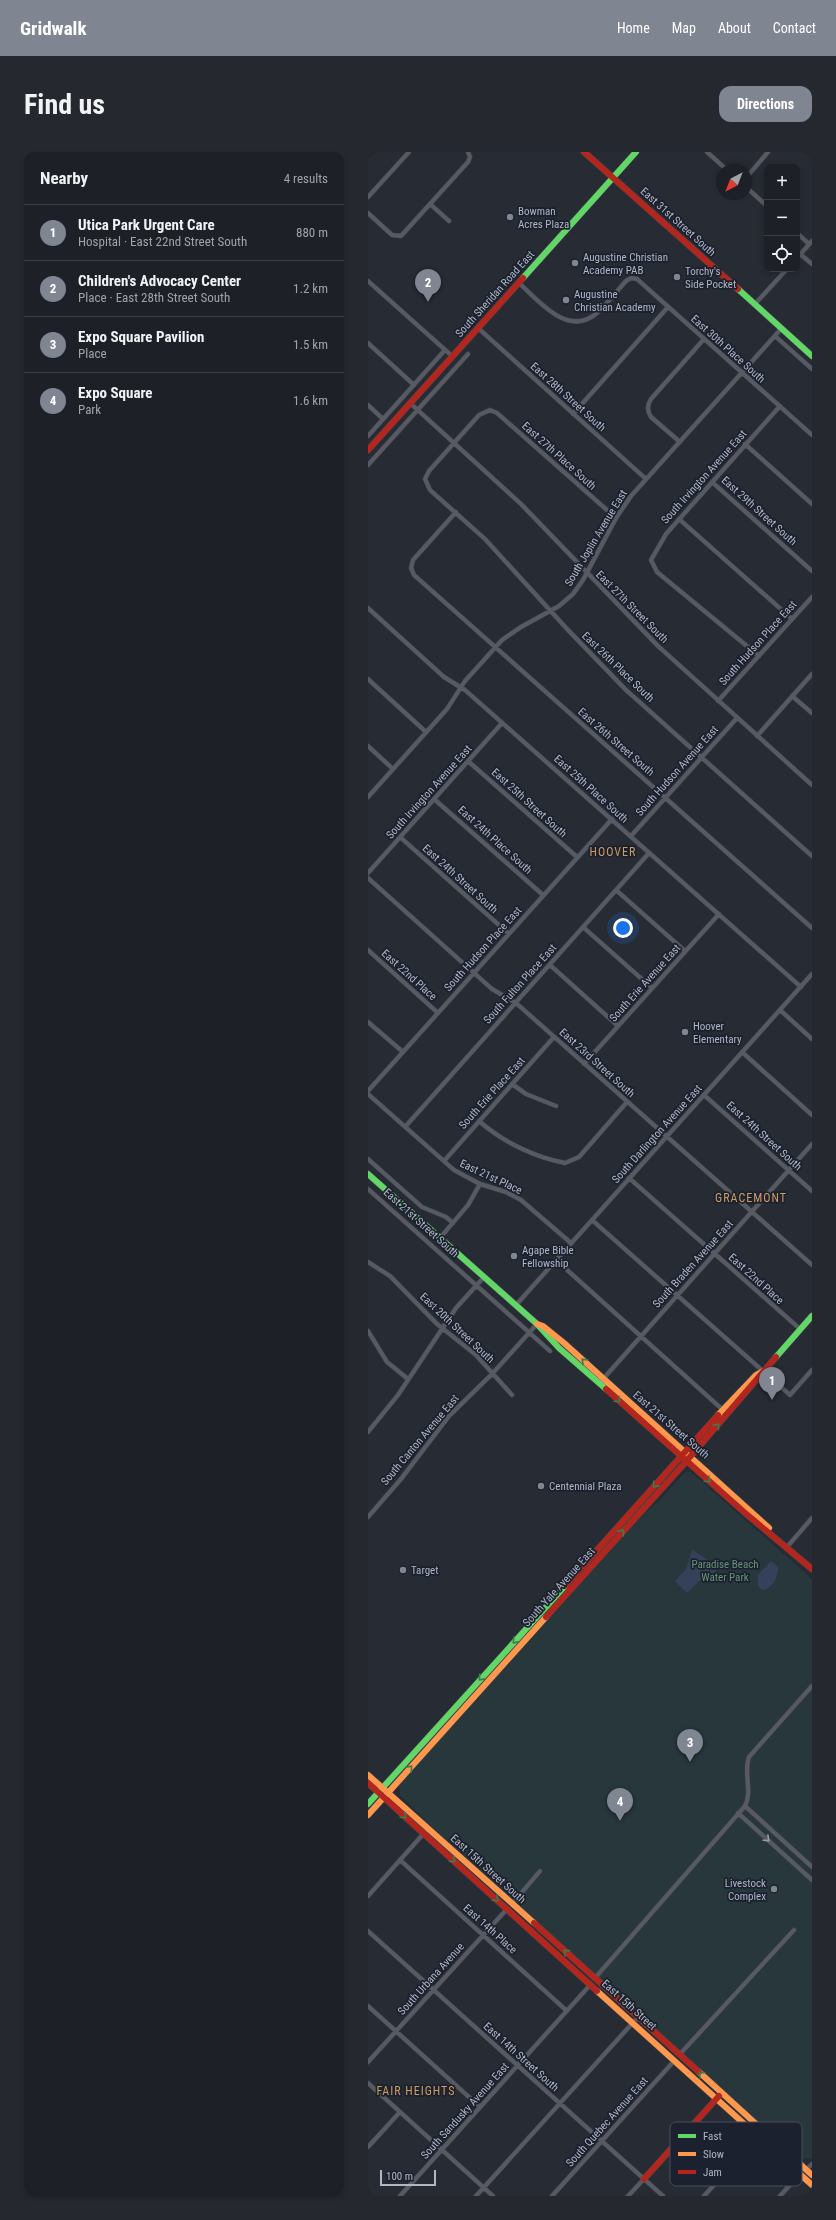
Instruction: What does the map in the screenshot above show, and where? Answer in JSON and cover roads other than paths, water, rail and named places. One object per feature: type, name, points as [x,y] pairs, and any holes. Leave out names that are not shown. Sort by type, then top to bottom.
[{"type":"main road","name":"East 31st Street South","points":[[584,152],[812,356]]},
{"type":"main road","name":"South Sheridan Road East","points":[[368,450],[636,152]]},
{"type":"main road","name":"East 21st Street South","points":[[368,1174],[562,1346],[603,1378],[686,1456]]},
{"type":"main road","name":"South Yale Avenue East","points":[[368,1804],[591,1556],[759,1378],[763,1371],[812,1316]]},
{"type":"main road","name":"East 21st Street South","points":[[562,1346],[602,1386],[751,1510],[787,1547],[812,1569]]},
{"type":"main road","name":"South Yale Avenue East","points":[[368,1815],[596,1561],[686,1456],[723,1410],[756,1375],[763,1371]]},
{"type":"main road","points":[[602,1386],[603,1378]]},
{"type":"main road","points":[[591,1556],[596,1561]]},
{"type":"main road","points":[[557,1594],[562,1599]]},
{"type":"main road","points":[[531,1623],[536,1627]]},
{"type":"main road","points":[[498,1660],[503,1664]]},
{"type":"main road","points":[[440,1723],[446,1728]]},
{"type":"main road","name":"East 15th Street South","points":[[368,1775],[424,1834],[507,1909],[593,1981]]},
{"type":"main road","name":"East 15th Street South","points":[[368,1784],[381,1790]]},
{"type":"main road","name":"East 15th Street South","points":[[386,1795],[429,1829],[512,1904],[593,1981]]},
{"type":"main road","points":[[507,1909],[512,1904]]},
{"type":"main road","name":"East 15th Street","points":[[593,1981],[636,2019],[654,2040],[675,2060]]},
{"type":"main road","points":[[636,2019],[680,2054],[745,2122]]},
{"type":"main road","points":[[680,2054],[675,2060],[752,2122]]},
{"type":"main road","points":[[696,2122],[720,2095]]},
{"type":"main road","points":[[644,2179],[670,2150]]},
{"type":"main road","points":[[802,2166],[812,2175]]},
{"type":"main road","points":[[802,2173],[806,2170]]},
{"type":"main road","points":[[802,2176],[812,2185]]},
{"type":"street","points":[[368,197],[409,152]]},
{"type":"street","points":[[368,213],[392,235],[397,237],[403,234],[470,157],[468,152]]},
{"type":"street","points":[[707,152],[720,164]]},
{"type":"street","points":[[752,171],[768,152]]},
{"type":"street","points":[[752,193],[764,203]]},
{"type":"street","points":[[430,204],[449,221]]},
{"type":"street","points":[[800,235],[811,242],[800,255]]},
{"type":"street","points":[[800,257],[812,264]]},
{"type":"street","points":[[754,305],[784,272]]},
{"type":"street","name":"East 30th Place South","points":[[519,283],[552,313],[559,318],[572,321],[585,320],[593,316],[626,281],[631,278],[640,281],[812,435]]},
{"type":"street","points":[[368,281],[452,356]]},
{"type":"street","points":[[573,414],[668,307]]},
{"type":"street","name":"East 28th Street South","points":[[478,328],[646,479]]},
{"type":"street","name":"South Joplin Avenue East","points":[[368,797],[447,709],[460,687],[508,634],[551,611],[573,594],[616,518],[631,496],[781,329]]},
{"type":"street","points":[[775,336],[812,369]]},
{"type":"street","points":[[680,442],[651,417],[648,407],[651,399],[704,339]]},
{"type":"street","points":[[368,343],[414,384]]},
{"type":"street","points":[[368,436],[445,350]]},
{"type":"street","name":"South Sheridan Road East","points":[[368,465],[468,354]]},
{"type":"street","name":"East 27th Street South","points":[[410,403],[521,504],[652,641],[812,785]]},
{"type":"street","points":[[368,405],[383,419]]},
{"type":"street","name":"South Irvington Avenue East","points":[[759,656],[657,572],[652,564],[652,557],[660,542],[679,519],[780,406]]},
{"type":"street","name":"East 27th Place South","points":[[454,442],[479,415],[488,410],[497,413],[616,518]]},
{"type":"street","name":"East 26th Place South","points":[[454,442],[429,471],[425,479],[430,490],[484,539],[626,690],[812,856]]},
{"type":"street","points":[[745,444],[812,504]]},
{"type":"street","name":"East 29th Street South","points":[[712,482],[812,570]]},
{"type":"street","name":"East 26th Street South","points":[[456,512],[415,557],[411,568],[415,577],[666,797],[812,928]]},
{"type":"street","points":[[679,519],[792,619]]},
{"type":"street","name":"South Hudson Place East","points":[[718,701],[812,597]]},
{"type":"street","name":"East 25th Place South","points":[[368,608],[444,677],[460,687],[612,819],[801,987]]},
{"type":"street","points":[[757,736],[812,674]]},
{"type":"street","points":[[368,679],[426,732]]},
{"type":"street","points":[[792,696],[812,714]]},
{"type":"street","name":"South Hudson Avenue East","points":[[630,836],[737,718]]},
{"type":"street","name":"South Irvington Avenue East","points":[[368,873],[502,723]]},
{"type":"street","points":[[368,746],[393,769]]},
{"type":"street","name":"East 25th Street South","points":[[468,761],[577,857]]},
{"type":"street","name":"East 24th Place South","points":[[434,799],[543,895]]},
{"type":"street","name":"South Hudson Place East","points":[[368,1093],[438,1012],[612,819]]},
{"type":"street","name":"East 24th Street South","points":[[400,837],[509,934]]},
{"type":"street","name":"South Fulton Place East","points":[[405,1127],[649,853]]},
{"type":"street","name":"East 23rd Street South","points":[[368,878],[498,993],[516,1003],[812,1266]]},
{"type":"street","points":[[616,890],[685,951]]},
{"type":"street","name":"South Erie Avenue East","points":[[584,1064],[719,914]]},
{"type":"street","points":[[583,927],[652,988]]},
{"type":"street","name":"East 22nd Place","points":[[368,950],[438,1012]]},
{"type":"street","points":[[550,965],[618,1026]]},
{"type":"street","name":"South Darlington Avenue East","points":[[516,1305],[812,974]]},
{"type":"street","points":[[780,1010],[812,1039]]},
{"type":"street","points":[[368,1022],[403,1052]]},
{"type":"street","name":"South Erie Place East","points":[[444,1161],[554,1037]]},
{"type":"street","points":[[742,1052],[812,1115]]},
{"type":"street","points":[[512,1084],[526,1094],[556,1106]]},
{"type":"street","name":"East 21st Place","points":[[368,1093],[460,1174],[480,1184],[506,1192],[521,1200],[571,1243]]},
{"type":"street","name":"East 24th Street South","points":[[704,1095],[812,1191]]},
{"type":"street","points":[[479,1121],[497,1136],[511,1143],[565,1163],[579,1157],[627,1102]]},
{"type":"street","name":"South Braden Avenue East","points":[[603,1378],[812,1144]]},
{"type":"street","name":"East 21st Street South","points":[[368,1159],[422,1207],[446,1217],[453,1223]]},
{"type":"street","name":"East 22nd Place","points":[[629,1178],[800,1329]]},
{"type":"street","points":[[440,1238],[468,1205],[480,1184]]},
{"type":"street","name":"East 21st Street South","points":[[368,1189],[550,1351]]},
{"type":"street","points":[[592,1220],[790,1395],[812,1371]]},
{"type":"street","points":[[556,1260],[723,1410]]},
{"type":"street","name":"East 20th Street South","points":[[368,1262],[395,1280],[441,1328],[476,1355],[512,1395]]},
{"type":"street","points":[[368,1432],[398,1395],[441,1328],[484,1277]]},
{"type":"street","name":"South Canton Avenue East","points":[[368,1517],[402,1479],[449,1416],[492,1374],[537,1324]]},
{"type":"street","points":[[369,1333],[387,1362],[408,1379]]},
{"type":"street","points":[[787,1547],[812,1519]]},
{"type":"street","points":[[812,1686],[749,1757],[746,1770],[749,1789],[745,1806],[812,1866]]},
{"type":"street","name":"South Sandusky Avenue East","points":[[400,2196],[567,2011],[745,1806]]},
{"type":"street","points":[[738,1813],[812,1880]]},
{"type":"street","points":[[368,1896],[429,1829]]},
{"type":"street","name":"East 14th Place","points":[[400,1860],[567,2011]]},
{"type":"street","points":[[512,1904],[540,1871]]},
{"type":"street","name":"South Urbana Avenue","points":[[368,2062],[507,1909]]},
{"type":"street","points":[[680,2054],[794,1930]]},
{"type":"street","name":"East 14th Street South","points":[[368,1931],[663,2196]]},
{"type":"street","points":[[368,2006],[480,2107]]},
{"type":"street","points":[[476,2196],[636,2019]]},
{"type":"street","name":"South Quebec Avenue East","points":[[552,2196],[675,2060]]},
{"type":"street","points":[[368,2083],[493,2196]]},
{"type":"street","points":[[368,2147],[400,2112]]},
{"type":"street","points":[[806,2170],[812,2164]]},
{"type":"street","points":[[628,2196],[644,2179]]},
{"type":"street","points":[[704,2196],[713,2186]]},
{"type":"street","points":[[780,2196],[789,2186]]},
{"type":"water","points":[[692,1550],[707,1559],[717,1572],[699,1581],[687,1593],[675,1581],[686,1569]]},
{"type":"water","points":[[771,1561],[778,1567],[776,1578],[769,1588],[762,1590],[758,1586],[758,1575]]},
{"type":"place","name":"Bowman Acres Plaza","points":[[510,217]]},
{"type":"place","name":"Augustine Christian Academy PAB","points":[[575,263]]},
{"type":"place","name":"Torchy's Side Pocket","points":[[677,277]]},
{"type":"place","name":"Augustine Christian Academy","points":[[566,300]]},
{"type":"place","name":"Children's Advocacy Center","points":[[428,302]]},
{"type":"place","name":"Hoover Elementary","points":[[685,1032]]},
{"type":"place","name":"Agape Bible Fellowship","points":[[514,1256]]},
{"type":"place","name":"Utica Park Urgent Care","points":[[772,1400]]},
{"type":"place","name":"Centennial Plaza","points":[[541,1486]]},
{"type":"place","name":"Target","points":[[403,1570]]},
{"type":"place","name":"Expo Square Pavilion","points":[[690,1762]]},
{"type":"place","name":"Expo Square","points":[[620,1821]]},
{"type":"place","name":"Livestock Complex","points":[[774,1889]]},
{"type":"district","name":"HOOVER","points":[[613,852]]},
{"type":"district","name":"GRACEMONT","points":[[751,1198]]},
{"type":"district","name":"FAIR HEIGHTS","points":[[416,2091]]},
{"type":"park label","name":"Paradise Beach Water Park","points":[[725,1570]]}]
